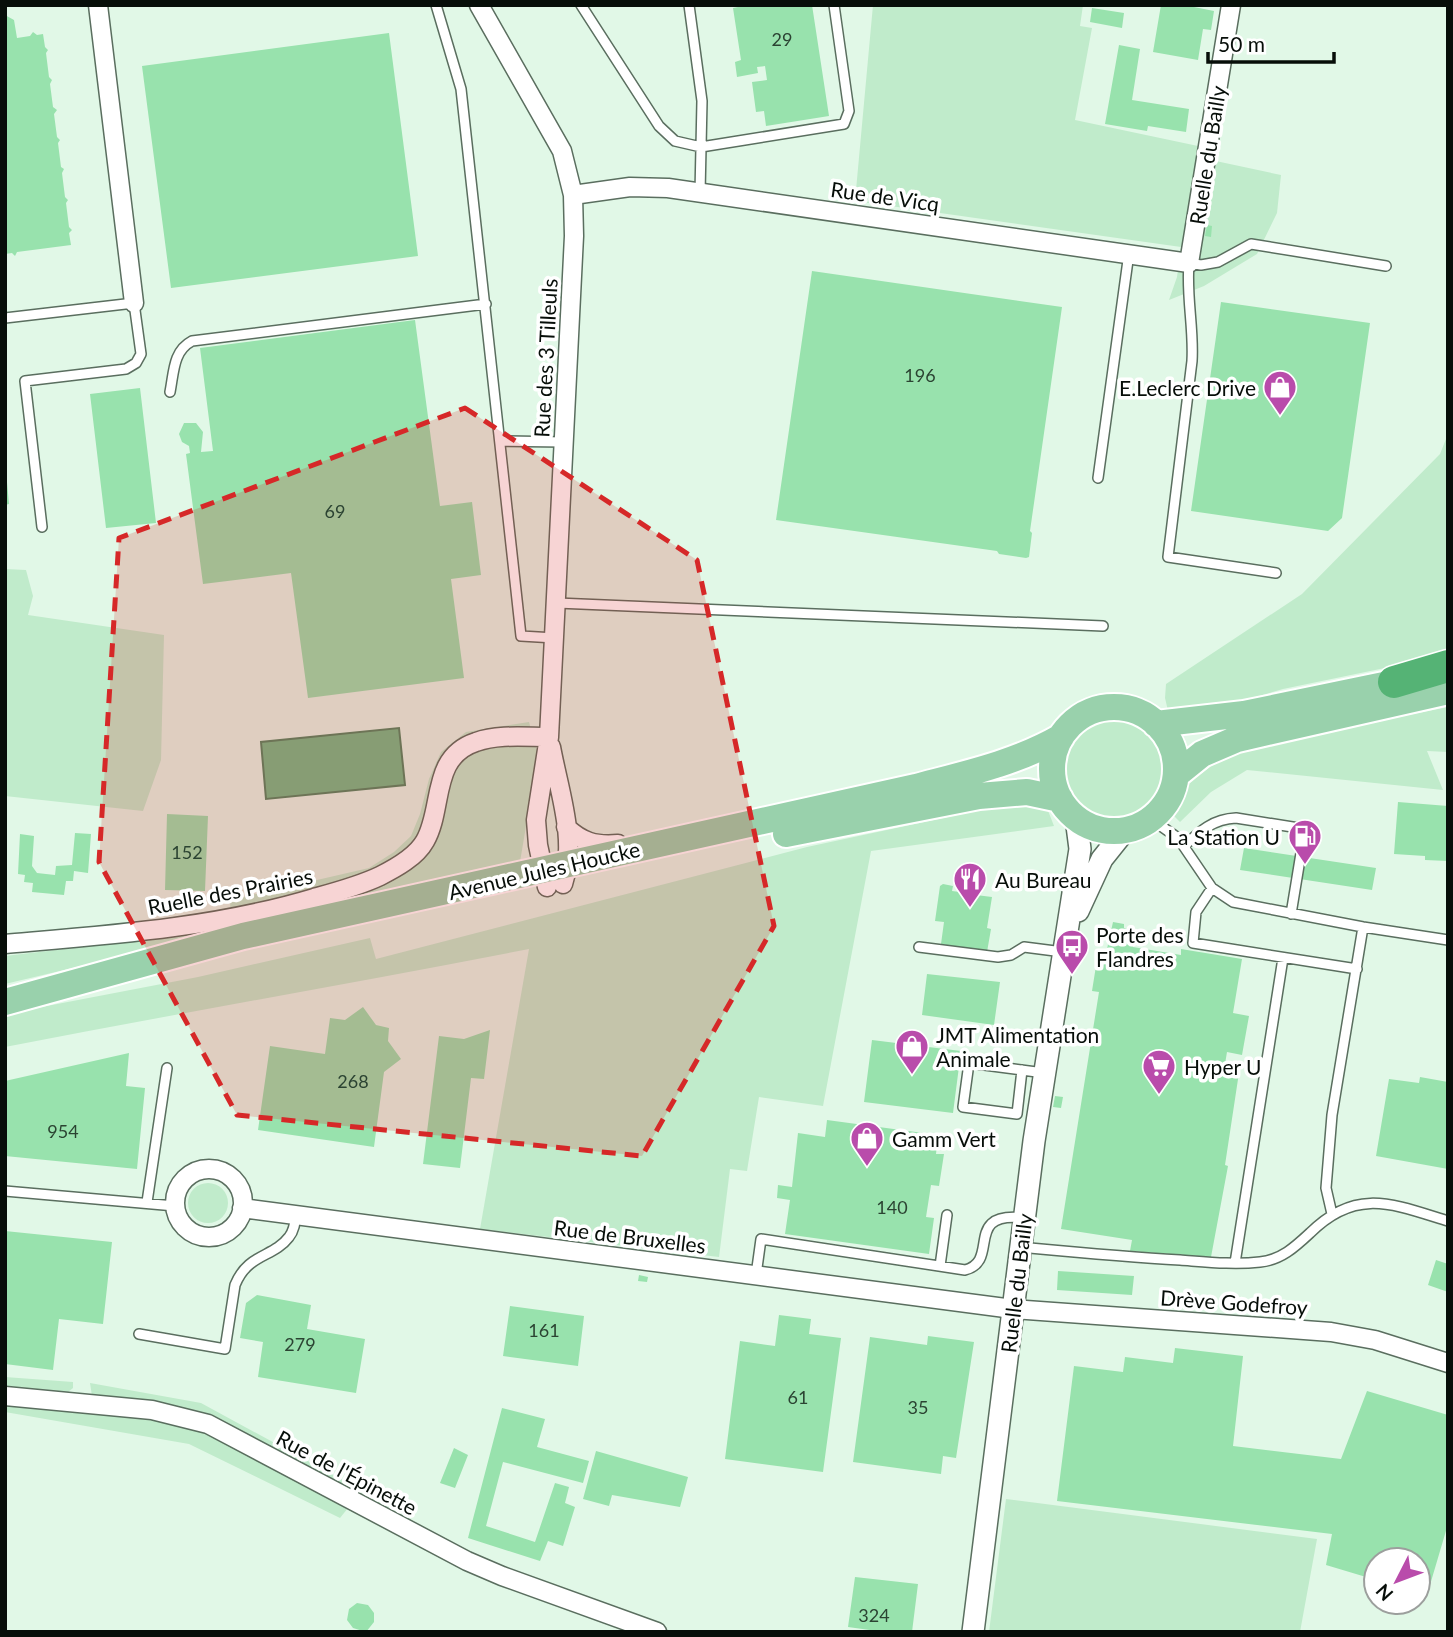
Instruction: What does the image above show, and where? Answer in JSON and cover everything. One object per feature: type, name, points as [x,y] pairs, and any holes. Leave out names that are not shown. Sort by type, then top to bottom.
[{"type":"highway","points":[[1395,682],[1448,666]]},
{"type":"main road","points":[[1156,724],[1231,716],[1448,673]]},
{"type":"main road","points":[[1176,775],[1202,754],[1237,739],[1448,691]]},
{"type":"main road","points":[[1105,708],[1133,710],[1156,724],[1172,747],[1176,775],[1168,800],[1151,819],[1126,829],[1096,828],[1068,808],[1054,784],[1054,752],[1061,737],[1080,717],[1105,708]]},
{"type":"main road","name":"Avenue Jules Houcke","points":[[555,877],[701,835],[981,770],[1033,752],[1061,737]]},
{"type":"main road","name":"Avenue Jules Houcke","points":[[15,1000],[115,982],[555,877],[979,796],[1027,792],[1068,808]]},
{"type":"street","points":[[98,5],[134,303]]},
{"type":"street","name":"Rue des 3 Tilleuls","points":[[479,5],[558,144],[567,166],[573,195],[574,236],[555,638],[549,737],[536,820],[555,877]]},
{"type":"street","name":"Ruelle du Bailly","points":[[1189,263],[1231,5]]},
{"type":"street","name":"Rue de Vicq","points":[[573,195],[641,187],[700,193],[1189,263]]},
{"type":"street","name":"Rue des 3 Tilleuls","points":[[549,737],[566,827],[555,877]]},
{"type":"street","name":"Ruelle des Prairies","points":[[5,944],[153,930],[249,915],[366,882],[401,864],[423,845],[430,829],[442,775],[457,753],[471,743],[490,738],[549,737]]},
{"type":"street","name":"Ruelle du Bailly","points":[[973,1632],[1020,1247],[1044,1073],[1067,944],[1080,849],[1068,808]]},
{"type":"street","points":[[566,827],[583,841],[599,845],[701,835]]},
{"type":"street","name":"Ruelle du Bailly","points":[[1067,944],[1097,869],[1126,829]]},
{"type":"street","points":[[213,1169],[226,1174],[236,1182],[242,1194],[243,1208],[239,1219],[231,1229],[220,1235],[208,1237],[196,1234],[178,1217],[175,1206],[177,1192],[183,1181],[194,1172],[213,1169]]},
{"type":"street","name":"Rue de Bruxelles","points":[[243,1208],[1013,1310]]},
{"type":"street","name":"Drève Godefroy","points":[[1013,1310],[1331,1332],[1368,1338],[1448,1363]]},
{"type":"street","name":"Rue de l'Épinette","points":[[5,1396],[152,1410],[208,1424],[467,1561],[657,1632]]},
{"type":"lane","points":[[436,5],[461,89],[521,636],[555,638]]},
{"type":"lane","points":[[581,5],[659,126],[674,141],[701,147],[844,124],[849,111],[834,5]]},
{"type":"lane","points":[[689,5],[702,101],[700,193]]},
{"type":"lane","points":[[1276,573],[1168,557],[1192,361],[1193,336],[1187,285],[1189,263],[1218,262],[1251,244],[1386,266]]},
{"type":"lane","points":[[1098,478],[1129,253]]},
{"type":"lane","points":[[5,318],[134,303],[141,354],[136,363],[126,369],[24,381],[42,527]]},
{"type":"lane","points":[[170,392],[178,353],[192,341],[486,304]]},
{"type":"lane","points":[[500,441],[564,442]]},
{"type":"lane","points":[[557,603],[1103,626]]},
{"type":"lane","points":[[1184,846],[1210,824],[1226,818],[1305,829],[1292,914]]},
{"type":"lane","points":[[1151,819],[1172,832],[1212,888],[1233,902],[1448,940]]},
{"type":"lane","points":[[1212,888],[1196,912],[1193,943],[1357,969]]},
{"type":"lane","points":[[1332,1214],[1326,1188],[1332,1115],[1363,927]]},
{"type":"lane","points":[[919,947],[998,957],[1011,955],[1024,947],[1067,944]]},
{"type":"lane","points":[[1235,1263],[1283,958]]},
{"type":"lane","points":[[1022,1070],[1017,1114],[963,1107],[969,1063],[1022,1070],[1044,1073]]},
{"type":"lane","points":[[147,1202],[167,1068]]},
{"type":"lane","points":[[5,1191],[175,1206]]},
{"type":"lane","points":[[1020,1247],[1235,1263],[1261,1262],[1278,1258],[1332,1214],[1362,1204],[1380,1202],[1448,1221]]},
{"type":"lane","points":[[139,1334],[225,1349],[235,1284],[239,1276],[258,1257],[288,1240],[296,1215]]},
{"type":"lane","points":[[940,1266],[947,1215]]},
{"type":"lane","points":[[756,1275],[761,1240],[965,1270],[976,1266],[982,1257],[985,1233],[993,1222],[1008,1217],[1024,1219]]},
{"type":"highlighted area","points":[[465,408],[697,560],[774,926],[642,1156],[237,1115],[99,862],[119,538]]},
{"type":"shaded area","points":[[873,5],[1083,5],[1080,26],[1092,28],[1075,120],[1198,146],[1197,157],[1281,175],[1277,213],[1257,254],[1204,286],[1169,300],[1177,277],[1181,247],[855,201]]},
{"type":"shaded area","points":[[1448,434],[1448,652],[1414,662],[1283,689],[1212,710],[1169,715],[1165,698],[1166,684],[1302,594],[1440,454]]},
{"type":"shaded area","points":[[5,569],[26,570],[33,596],[28,615],[164,635],[161,760],[143,811],[5,796]]},
{"type":"shaded area","points":[[1448,707],[1448,752],[1427,751],[1443,790],[1247,770],[1211,792],[1180,822],[1170,812],[1188,783],[1225,756],[1298,737]]},
{"type":"shaded area","points":[[1114,720],[1133,724],[1148,735],[1159,750],[1163,769],[1159,788],[1148,803],[1133,814],[1114,818],[1095,814],[1080,803],[1069,788],[1065,769],[1069,750],[1080,735],[1095,724]]},
{"type":"shaded area","points":[[529,722],[538,755],[520,862],[5,984],[5,956],[133,941],[231,925],[230,900],[369,868],[394,852],[411,836],[429,779],[441,752],[466,732]]},
{"type":"shaded area","points":[[399,728],[405,785],[266,799],[261,742]]},
{"type":"shaded area","points":[[1018,802],[1047,808],[1054,826],[871,851],[823,1106],[759,1097],[747,1171],[730,1169],[719,1257],[480,1229],[529,949],[5,1047],[5,1014],[198,977],[370,938],[376,959],[807,847]]},
{"type":"shaded area","points":[[208,1183],[222,1189],[228,1203],[222,1217],[208,1223],[194,1217],[188,1203],[194,1189]]},
{"type":"shaded area","points":[[5,1377],[73,1382],[73,1388],[68,1392],[5,1388]]},
{"type":"shaded area","points":[[90,1383],[201,1403],[361,1490],[355,1498],[230,1429],[92,1396]]},
{"type":"shaded area","points":[[5,1402],[146,1415],[197,1426],[348,1508],[340,1518],[189,1444],[5,1412]]},
{"type":"shaded area","points":[[1006,1499],[1317,1539],[1300,1632],[989,1632]]},
{"type":"building","points":[[748,5],[812,5],[829,116],[766,126],[764,111],[756,112],[752,82],[767,80],[765,66],[757,67],[758,73],[737,77],[735,62],[741,60],[733,8]]},
{"type":"building","points":[[1161,5],[1184,5],[1214,11],[1211,30],[1203,29],[1198,60],[1153,52]]},
{"type":"building","points":[[1092,8],[1124,13],[1122,28],[1090,22]]},
{"type":"building","points":[[5,15],[14,20],[17,38],[30,36],[33,32],[37,35],[43,34],[48,50],[46,53],[49,77],[52,80],[50,84],[53,107],[57,110],[54,114],[57,137],[60,140],[58,143],[61,167],[64,169],[62,173],[65,197],[68,200],[66,203],[69,227],[72,230],[69,233],[71,245],[17,252],[15,256],[12,253],[5,254]]},
{"type":"building","points":[[389,33],[418,256],[171,288],[142,66]]},
{"type":"building","points":[[1119,45],[1140,49],[1132,100],[1189,109],[1186,132],[1148,126],[1147,131],[1105,124]]},
{"type":"building","points":[[1207,225],[1212,226],[1211,237],[1205,236]]},
{"type":"building","points":[[812,271],[1062,307],[1030,531],[1029,557],[776,520]]},
{"type":"building","name":"E.Leclerc Drive","points":[[1221,302],[1370,323],[1342,518],[1328,531],[1191,511]]},
{"type":"building","points":[[415,320],[440,506],[472,502],[481,575],[451,579],[464,678],[308,698],[291,573],[203,584],[186,454],[190,453],[189,446],[182,442],[179,434],[184,423],[196,423],[203,432],[201,452],[213,451],[200,348]]},
{"type":"building","points":[[140,388],[156,523],[106,528],[90,394]]},
{"type":"building","points":[[5,482],[9,504],[5,505]]},
{"type":"building","points":[[1398,802],[1448,806],[1448,861],[1394,854]]},
{"type":"building","points":[[167,814],[208,816],[205,891],[165,890]]},
{"type":"building","points":[[75,833],[91,834],[88,873],[74,871],[73,881],[66,881],[64,895],[32,892],[33,883],[24,882],[25,875],[18,874],[20,834],[34,836],[32,866],[37,873],[55,875],[56,866],[72,865]]},
{"type":"building","points":[[1228,835],[1235,837],[1234,848],[1225,846]]},
{"type":"building","points":[[1244,848],[1376,868],[1372,890],[1240,870]]},
{"type":"building","name":"Au Bureau","points":[[940,886],[953,886],[952,891],[968,893],[968,889],[977,890],[976,895],[992,897],[987,928],[991,929],[987,952],[941,944],[944,922],[935,921]]},
{"type":"building","name":"Hyper U","points":[[1113,922],[1124,924],[1124,928],[1136,929],[1133,947],[1181,955],[1181,949],[1242,959],[1233,1013],[1249,1016],[1242,1055],[1227,1052],[1225,1064],[1240,1066],[1225,1165],[1228,1166],[1211,1257],[1130,1251],[1132,1240],[1061,1229],[1099,992],[1092,991],[1096,966],[1103,967]]},
{"type":"building","points":[[927,974],[1000,982],[994,1025],[922,1015]]},
{"type":"building","points":[[363,1007],[376,1025],[389,1028],[388,1041],[401,1059],[384,1072],[374,1147],[258,1130],[270,1046],[325,1054],[330,1018],[345,1020]]},
{"type":"building","points":[[490,1030],[484,1079],[471,1078],[460,1168],[423,1164],[439,1036],[464,1039]]},
{"type":"building","name":"JMT Alimentation Animale","points":[[872,1040],[961,1051],[953,1113],[864,1102]]},
{"type":"building","points":[[129,1053],[126,1086],[145,1088],[137,1169],[5,1156],[5,1081]]},
{"type":"building","points":[[1420,1077],[1448,1082],[1448,1169],[1376,1156],[1389,1079],[1419,1083]]},
{"type":"building","points":[[1055,1096],[1063,1097],[1061,1108],[1053,1107]]},
{"type":"building","points":[[827,1120],[938,1135],[936,1154],[944,1154],[939,1186],[931,1185],[926,1217],[934,1218],[929,1254],[785,1234],[790,1200],[777,1198],[778,1185],[792,1187],[798,1133],[825,1137]]},
{"type":"building","points":[[5,1231],[112,1242],[103,1324],[59,1319],[53,1370],[5,1364]]},
{"type":"building","points":[[1436,1260],[1448,1264],[1448,1292],[1428,1285]]},
{"type":"building","points":[[1058,1271],[1134,1276],[1132,1295],[1057,1290]]},
{"type":"building","points":[[639,1275],[648,1277],[647,1282],[638,1281]]},
{"type":"building","points":[[257,1295],[311,1305],[307,1329],[365,1339],[356,1393],[258,1377],[263,1342],[240,1338],[246,1303]]},
{"type":"building","points":[[510,1306],[584,1316],[578,1366],[503,1356]]},
{"type":"building","points":[[779,1315],[811,1319],[809,1334],[841,1338],[823,1472],[725,1459],[740,1341],[775,1346]]},
{"type":"building","points":[[928,1336],[974,1342],[956,1458],[943,1456],[941,1474],[853,1462],[870,1337],[927,1345]]},
{"type":"building","points":[[1175,1348],[1243,1356],[1233,1446],[1341,1459],[1367,1391],[1448,1415],[1448,1524],[1432,1578],[1432,1546],[1362,1546],[1362,1576],[1326,1565],[1332,1534],[1057,1501],[1074,1366],[1123,1372],[1125,1357],[1173,1363]]},
{"type":"building","points":[[502,1408],[545,1419],[537,1447],[589,1461],[583,1483],[503,1462],[486,1526],[535,1542],[555,1483],[569,1487],[565,1503],[575,1507],[563,1546],[548,1541],[540,1561],[468,1538]]},
{"type":"building","points":[[454,1448],[468,1455],[455,1488],[440,1483]]},
{"type":"building","points":[[596,1451],[688,1477],[680,1507],[612,1495],[609,1506],[583,1499]]},
{"type":"building","points":[[855,1577],[918,1584],[912,1632],[884,1632],[848,1627]]},
{"type":"building","points":[[357,1603],[368,1605],[374,1613],[374,1622],[366,1632],[353,1628],[347,1620],[349,1609]]},
{"type":"place","name":"E.Leclerc Drive","points":[[1280,417]]},
{"type":"place","name":"La Station U","points":[[1305,866]]},
{"type":"place","name":"Au Bureau","points":[[970,909]]},
{"type":"place","name":"Porte des Flandres","points":[[1072,976]]},
{"type":"place","name":"JMT Alimentation Animale","points":[[912,1076]]},
{"type":"place","name":"Hyper U","points":[[1159,1096]]},
{"type":"place","name":"Gamm Vert","points":[[867,1168]]}]
